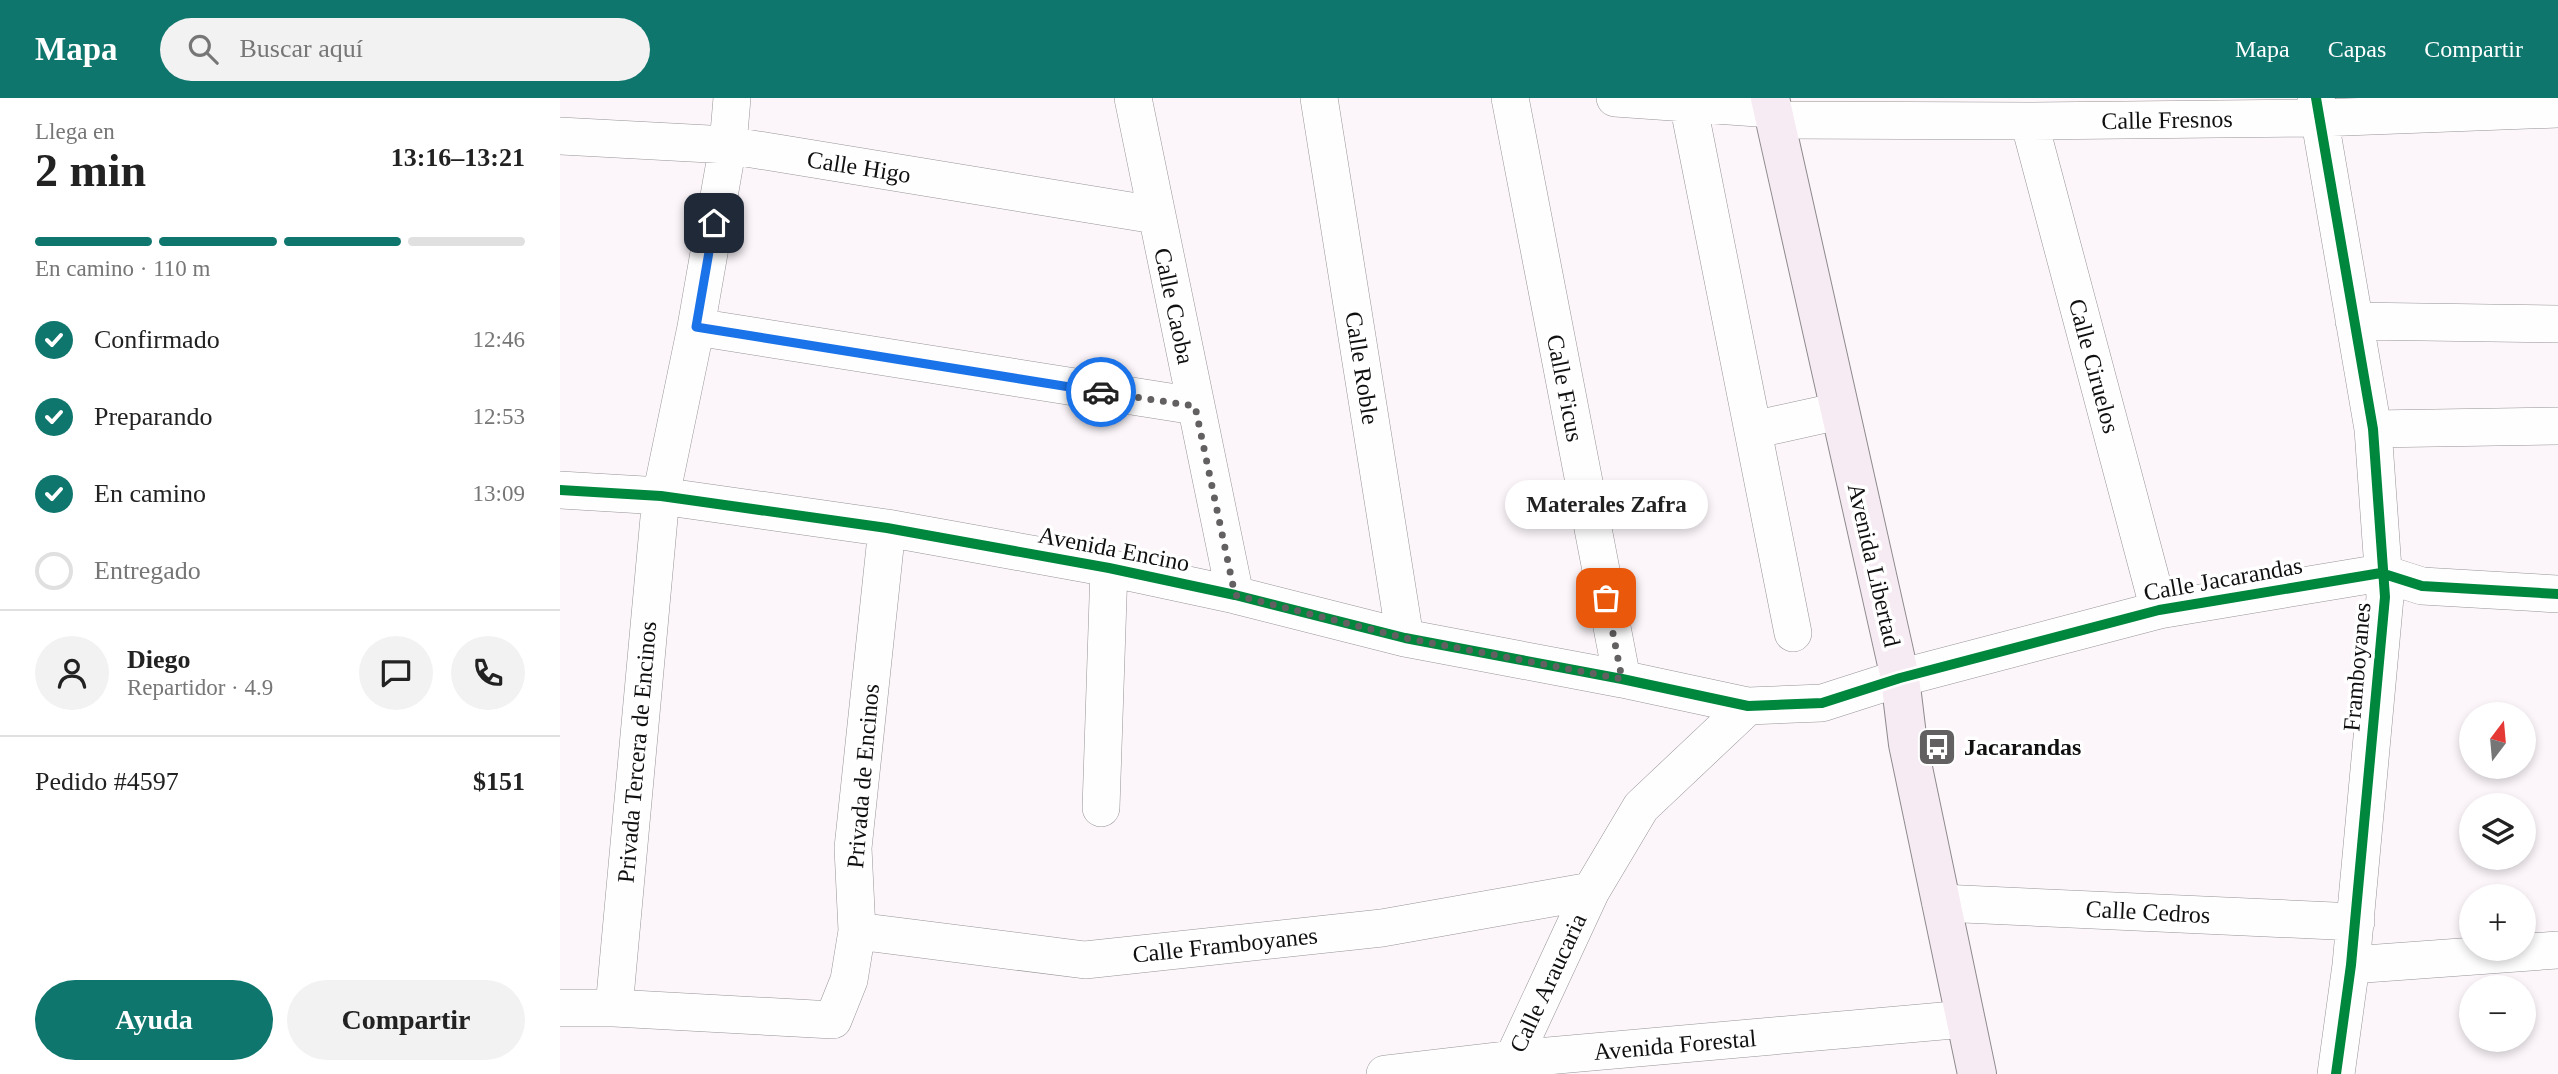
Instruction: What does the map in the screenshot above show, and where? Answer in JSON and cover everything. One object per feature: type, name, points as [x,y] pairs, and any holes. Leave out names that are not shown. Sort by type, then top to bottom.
[{"type":"main road","name":"Avenida Libertad","points":[[1773,109],[1900,678],[1908,744],[1977,1074]]},
{"type":"street","name":"Privada Tercera de Encinos","points":[[614,1008],[661,496],[696,327],[728,145],[732,98]]},
{"type":"street","name":"Calle Caoba","points":[[1133,98],[1235,595]]},
{"type":"street","name":"Calle Roble","points":[[1319,98],[1405,638]]},
{"type":"street","name":"Calle Ficus","points":[[1510,98],[1622,679]]},
{"type":"street","name":"Calle Fresnos","points":[[1615,98],[1773,109],[2029,121],[2317,108],[2558,109]]},
{"type":"street","points":[[1688,103],[1793,633]]},
{"type":"street","name":"Framboyanes","points":[[2317,108],[2373,429],[2381,573],[2385,597],[2356,922],[2336,1074]]},
{"type":"street","name":"Calle Ciruelos","points":[[2029,121],[2159,610]]},
{"type":"street","name":"Calle Higo","points":[[560,136],[728,145],[1155,215]]},
{"type":"street","points":[[2354,321],[2558,324]]},
{"type":"street","points":[[696,327],[1195,406]]},
{"type":"street","points":[[1753,430],[1839,411]]},
{"type":"street","points":[[2373,429],[2558,426]]},
{"type":"street","name":"Avenida Encino","points":[[560,490],[661,496],[887,528],[1109,568],[1235,595],[1405,638],[1748,706],[1822,703],[1900,678]]},
{"type":"street","name":"Privada de Encinos","points":[[614,1008],[833,1020],[849,981],[857,931],[853,848],[887,528]]},
{"type":"street","points":[[1101,808],[1109,568]]},
{"type":"street","name":"Calle Jacarandas","points":[[1900,678],[2159,610],[2381,573],[2422,586],[2558,594]]},
{"type":"street","name":"Calle Araucaria","points":[[1508,1067],[1591,891],[1641,807],[1748,706]]},
{"type":"street","name":"Calle Framboyanes","points":[[857,931],[1085,960],[1382,929],[1591,891]]},
{"type":"street","name":"Calle Cedros","points":[[1941,903],[2356,922]]},
{"type":"street","points":[[2351,965],[2558,950]]},
{"type":"street","points":[[560,1007],[614,1008]]},
{"type":"street","name":"Avenida Forestal","points":[[1385,1074],[1508,1067],[1965,1019]]},
{"type":"cycle path","points":[[2316,98],[2373,429],[2385,597],[2351,965],[2336,1074]]},
{"type":"cycle path","points":[[560,490],[661,496],[887,528],[1109,568],[1235,595],[1405,638],[1748,706],[1822,703],[1900,678],[2159,610],[2381,573],[2422,586],[2558,594]]},
{"type":"way so far","points":[[1101,392],[1195,406],[1235,595],[1405,638],[1622,679],[1606,598]]},
{"type":"place","name":"Materales Zafra","points":[[1606,598]]},
{"type":"place","name":"Jacarandas","points":[[1937,747]]},
{"type":"route","points":[[714,223],[696,327],[1101,392]]}]
